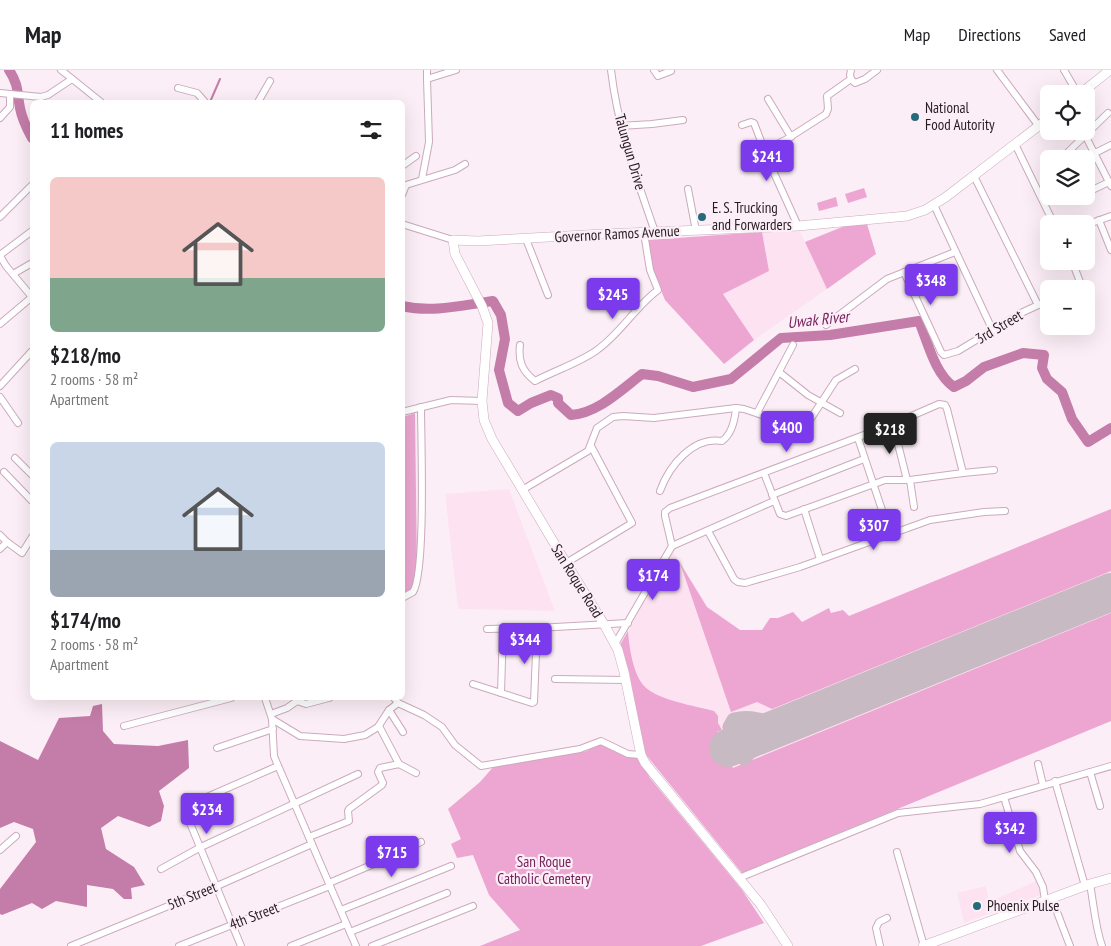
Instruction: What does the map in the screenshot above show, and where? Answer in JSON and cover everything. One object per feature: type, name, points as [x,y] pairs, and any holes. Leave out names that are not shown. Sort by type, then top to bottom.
[{"type":"main road","points":[[1091,85],[1110,70]]},
{"type":"main road","name":"Governor Ramos Avenue","points":[[453,240],[478,241],[798,226],[899,217],[914,214],[934,205],[1038,126]]},
{"type":"main road","name":"San Roque Road","points":[[453,240],[455,254],[480,302],[488,323],[489,332],[482,401],[487,429],[615,644],[626,680],[640,755],[740,878],[767,913],[788,946]]},
{"type":"main road","points":[[924,946],[1111,878]]},
{"type":"street","points":[[60,70],[97,100]]},
{"type":"street","points":[[422,179],[429,142],[427,70]]},
{"type":"street","points":[[427,79],[456,70]]},
{"type":"street","name":"Talungun Drive","points":[[611,70],[620,126],[655,232]]},
{"type":"street","points":[[654,70],[658,76],[671,71]]},
{"type":"street","points":[[851,70],[850,76],[855,83],[859,83],[877,70]]},
{"type":"street","points":[[997,70],[1038,126]]},
{"type":"street","points":[[1064,70],[1073,85]]},
{"type":"street","points":[[0,93],[41,97],[48,95],[72,79]]},
{"type":"street","points":[[764,151],[826,114],[828,109],[827,96],[851,79]]},
{"type":"street","points":[[259,100],[270,81]]},
{"type":"street","points":[[178,88],[197,93],[203,100]]},
{"type":"street","points":[[0,118],[10,107],[12,95]]},
{"type":"street","points":[[768,99],[791,136]]},
{"type":"street","points":[[1095,125],[1108,113]]},
{"type":"street","points":[[620,126],[683,120]]},
{"type":"street","points":[[742,125],[754,123],[764,151],[798,226]]},
{"type":"street","points":[[1070,150],[1080,140]]},
{"type":"street","points":[[1015,144],[1050,215]]},
{"type":"street","points":[[1095,190],[1110,184],[1095,154],[1111,145]]},
{"type":"street","points":[[405,164],[416,156]]},
{"type":"street","points":[[405,187],[406,185],[422,179],[455,170],[465,164]]},
{"type":"street","points":[[1104,172],[1111,169]]},
{"type":"street","points":[[974,176],[1038,305]]},
{"type":"street","points":[[0,217],[30,187]]},
{"type":"street","points":[[688,189],[696,231]]},
{"type":"street","points":[[934,205],[993,331]]},
{"type":"street","points":[[1095,222],[1111,216]]},
{"type":"street","points":[[1099,220],[1111,250]]},
{"type":"street","points":[[405,225],[453,240]]},
{"type":"street","points":[[30,232],[0,255],[6,266],[30,295]]},
{"type":"street","points":[[520,345],[518,357],[522,366],[535,381],[596,351],[609,340],[639,306],[658,290],[650,270],[644,233]]},
{"type":"street","points":[[526,239],[548,295]]},
{"type":"street","points":[[826,325],[887,279],[955,252]]},
{"type":"street","points":[[13,274],[30,263]]},
{"type":"street","points":[[0,272],[6,266]]},
{"type":"street","name":"3rd Street","points":[[904,272],[944,355],[950,354],[1038,305]]},
{"type":"street","points":[[0,324],[30,299]]},
{"type":"street","points":[[757,413],[793,346]]},
{"type":"street","points":[[0,386],[30,354]]},
{"type":"street","points":[[522,490],[588,451],[597,428],[613,417],[654,418],[736,408],[804,429],[836,380],[855,369]]},
{"type":"street","points":[[779,372],[808,395],[840,413]]},
{"type":"street","points":[[0,398],[18,423]]},
{"type":"street","points":[[405,411],[451,400],[482,401]]},
{"type":"street","points":[[672,546],[665,516],[670,508],[858,438],[939,404],[945,406],[963,473]]},
{"type":"street","points":[[405,596],[413,592],[418,578],[420,547],[420,407]]},
{"type":"street","points":[[660,491],[665,477],[685,453],[701,443],[715,440],[722,441],[726,438],[735,418],[736,408]]},
{"type":"street","points":[[893,424],[914,507]]},
{"type":"street","points":[[858,438],[890,534]]},
{"type":"street","points":[[566,563],[632,523],[591,446]]},
{"type":"street","points":[[15,458],[30,473]]},
{"type":"street","points":[[615,644],[672,546],[708,531],[773,498],[864,460]]},
{"type":"street","points":[[764,474],[773,498],[783,516],[872,484],[894,479],[908,480],[994,470]]},
{"type":"street","points":[[4,472],[30,500]]},
{"type":"street","points":[[804,509],[820,559]]},
{"type":"street","points":[[708,531],[734,579],[738,582],[750,582],[938,518],[998,510],[1005,511]]},
{"type":"street","points":[[0,535],[20,554],[30,541]]},
{"type":"street","points":[[0,549],[7,542]]},
{"type":"street","points":[[486,629],[605,626],[628,623]]},
{"type":"street","points":[[502,693],[503,628]]},
{"type":"street","points":[[473,684],[532,703],[534,702],[537,628]]},
{"type":"street","points":[[555,679],[626,680]]},
{"type":"street","points":[[124,726],[223,700]]},
{"type":"street","points":[[266,700],[272,716],[274,756],[356,946]]},
{"type":"street","points":[[272,716],[297,701],[306,704],[321,700]]},
{"type":"street","points":[[272,716],[300,736],[344,739],[365,734],[379,726],[396,700],[442,727],[455,745],[473,762],[483,766],[580,749],[601,741],[628,754],[640,755]]},
{"type":"street","points":[[389,710],[403,732]]},
{"type":"street","points":[[379,726],[399,764],[416,773]]},
{"type":"street","points":[[217,748],[273,729]]},
{"type":"street","points":[[309,837],[348,823],[350,818],[349,809],[382,785],[378,769],[399,764]]},
{"type":"street","points":[[1038,764],[1044,785]]},
{"type":"street","points":[[241,946],[185,811],[186,806],[278,766]]},
{"type":"street","points":[[740,878],[888,816],[906,811],[980,804],[1111,766]]},
{"type":"street","points":[[1090,772],[1100,806]]},
{"type":"street","points":[[161,869],[201,847],[358,774]]},
{"type":"street","points":[[1055,781],[1094,906],[1095,922],[1102,946]]},
{"type":"street","points":[[1004,797],[1020,851],[1036,872],[1070,946]]},
{"type":"street","points":[[0,850],[16,836]]},
{"type":"street","name":"4th Street","points":[[179,946],[330,884],[421,842]]},
{"type":"street","name":"5th Street","points":[[71,946],[217,886],[312,844]]},
{"type":"street","points":[[897,852],[924,946]]},
{"type":"street","points":[[341,910],[451,866]]},
{"type":"street","points":[[350,932],[447,893]]},
{"type":"street","points":[[372,946],[472,906]]},
{"type":"street","points":[[880,946],[876,928],[879,922],[887,918]]},
{"type":"street","points":[[290,946],[346,924]]},
{"type":"shaded area","points":[[799,229],[827,289],[754,340],[723,293],[769,271],[762,232]]},
{"type":"shaded area","points":[[509,489],[555,611],[458,609],[445,494]]},
{"type":"shaded area","points":[[1111,509],[1111,721],[742,873],[647,756],[643,747],[629,671],[620,645],[672,550],[707,607],[740,630],[759,631],[763,629],[770,618],[778,618],[793,612],[802,622],[829,608],[831,613],[843,610],[849,616]]},
{"type":"shaded area","points":[[102,704],[103,731],[114,744],[158,746],[188,740],[189,768],[159,791],[164,806],[161,821],[149,827],[118,816],[101,828],[106,849],[134,867],[145,885],[131,888],[132,899],[124,899],[113,889],[87,885],[87,907],[56,901],[42,909],[32,903],[2,915],[0,914],[0,889],[36,842],[33,829],[14,822],[0,828],[0,741],[38,760],[59,718],[90,716],[93,706]]},
{"type":"shaded area","points":[[1036,881],[1041,895],[964,923],[957,893],[986,886],[989,902]]},
{"type":"green space","points":[[864,188],[867,197],[848,203],[845,194]]},
{"type":"green space","points":[[836,197],[838,206],[819,211],[817,203]]},
{"type":"green space","points":[[867,224],[876,254],[827,289],[805,242],[847,225]]},
{"type":"green space","points":[[762,232],[769,271],[723,294],[754,340],[724,364],[665,300],[653,271],[648,240]]},
{"type":"green space","points":[[415,413],[417,569],[411,588],[405,596],[405,416]]},
{"type":"green space","points":[[1111,509],[1111,571],[772,709],[757,702],[731,712],[680,563],[707,607],[740,630],[762,630],[770,618],[778,618],[793,612],[802,622],[829,608],[831,613],[843,610],[849,616]]},
{"type":"green space","points":[[1111,613],[1111,721],[742,873],[647,756],[643,747],[629,671],[620,645],[628,631],[637,675],[651,692],[677,702],[714,711],[718,716],[718,723],[722,730],[717,732],[733,768]]},
{"type":"green space","name":"San Roque Catholic Cemetery","points":[[598,743],[638,758],[650,778],[742,890],[764,923],[701,946],[480,946],[520,930],[489,895],[473,855],[457,858],[451,844],[461,839],[448,809],[480,782],[495,765],[587,751]]},
{"type":"waterway","name":"Uwak River","points":[[9,70],[16,85],[22,116],[30,134]]},
{"type":"waterway","points":[[211,100],[220,79]]},
{"type":"waterway","name":"Uwak River","points":[[405,306],[437,309],[493,301],[501,315],[505,339],[499,370],[508,403],[518,411],[531,403],[551,395],[558,398],[558,403],[571,415],[581,413],[609,400],[642,374],[658,376],[693,387],[731,379],[781,338],[830,335],[919,321],[937,366],[947,381],[954,387],[966,381],[984,367],[1023,353],[1044,355],[1042,368],[1047,379],[1062,392],[1072,419],[1088,442],[1111,428]]},
{"type":"taxiway","points":[[758,736],[735,735],[730,727],[734,720],[746,719],[763,721],[780,727]]},
{"type":"taxiway","points":[[742,735],[737,747],[739,753],[744,758],[766,733]]},
{"type":"runway","points":[[728,748],[1111,592]]},
{"type":"place","name":"National Food Autority","points":[[915,117]]},
{"type":"place","name":"E. S. Trucking and Forwarders","points":[[702,217]]},
{"type":"place","name":"Phoenix Pulse","points":[[977,906]]}]
